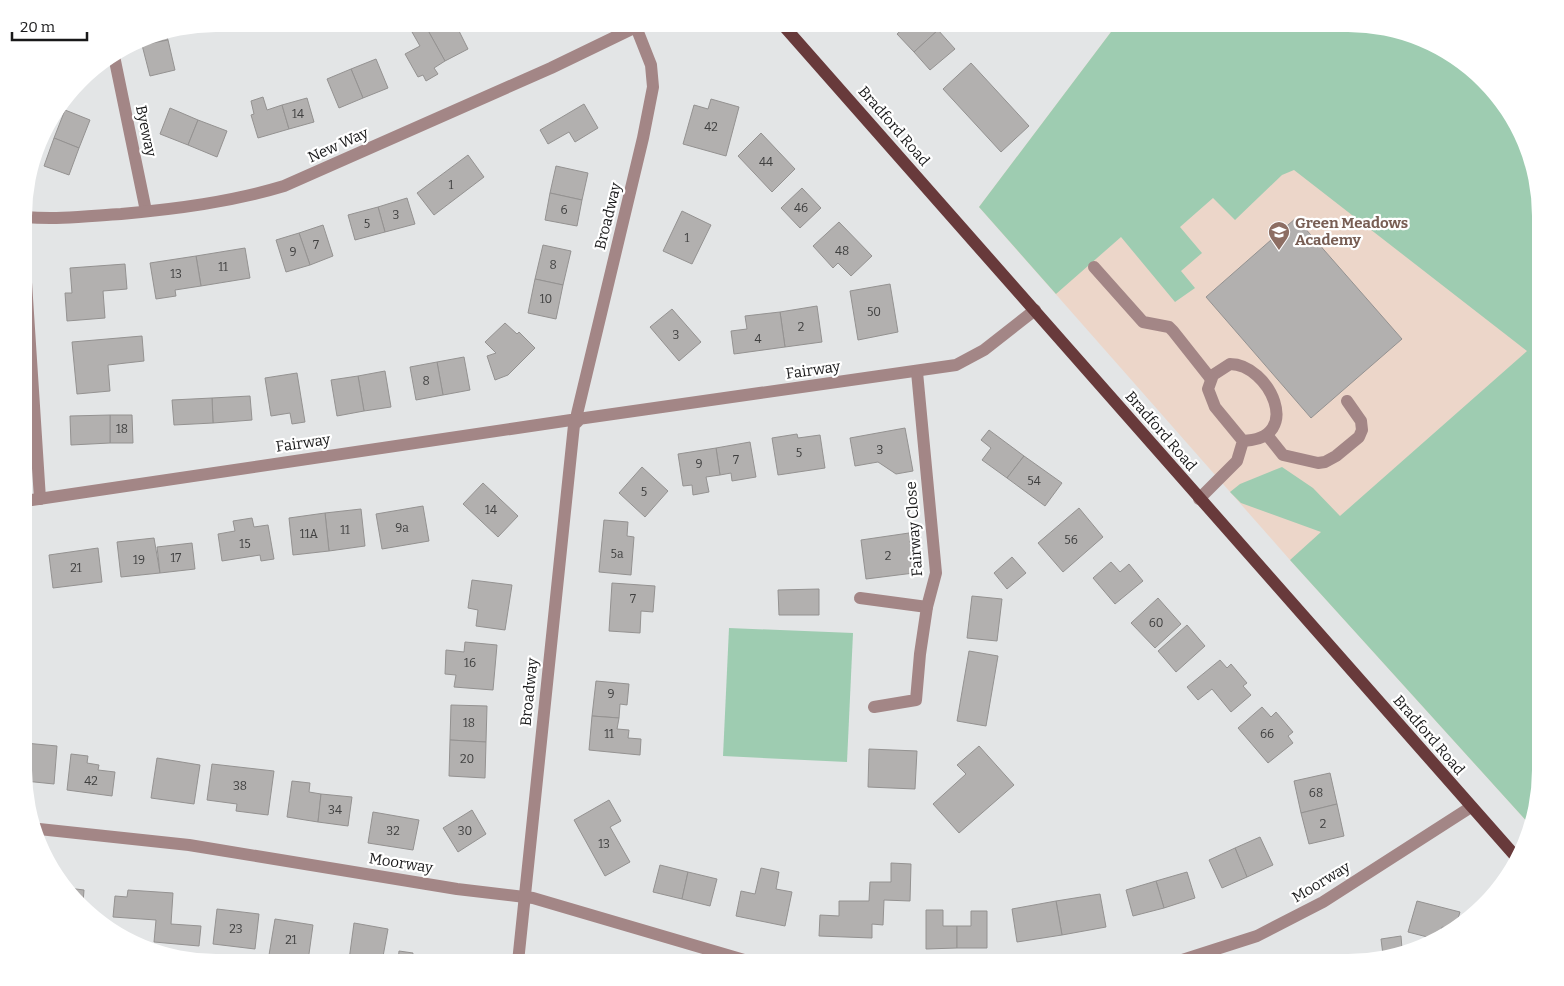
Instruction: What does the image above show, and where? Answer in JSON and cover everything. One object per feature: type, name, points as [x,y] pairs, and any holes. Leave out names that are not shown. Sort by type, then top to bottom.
[{"type":"main road","name":"Bradford Road","points":[[789,32],[1512,853]]},
{"type":"street","name":"New Way","points":[[32,217],[54,219],[146,212],[246,198],[284,186],[551,68],[625,32]]},
{"type":"street","name":"Broadway","points":[[519,954],[523,896],[575,420],[644,138],[653,87],[651,65],[641,32]]},
{"type":"street","name":"Byeway","points":[[115,63],[146,212]]},
{"type":"street","points":[[1094,267],[1143,322],[1168,327],[1173,331],[1211,380]]},
{"type":"street","name":"Fairway","points":[[32,500],[956,365],[984,350],[1035,310]]},
{"type":"street","points":[[1230,364],[1243,366],[1250,371],[1269,390],[1276,404],[1277,422],[1267,435],[1243,442],[1210,396],[1208,389],[1211,380],[1222,367],[1230,364]]},
{"type":"street","name":"Fairway Close","points":[[874,707],[916,700],[927,607],[936,573],[917,372]]},
{"type":"street","points":[[32,375],[40,499]]},
{"type":"street","points":[[1267,435],[1283,455],[1318,464],[1325,462],[1336,456],[1359,437],[1362,430],[1361,421],[1347,401]]},
{"type":"street","points":[[1199,499],[1237,461],[1243,442]]},
{"type":"street","points":[[860,598],[927,607]]},
{"type":"street","name":"Moorway","points":[[1201,954],[1257,936],[1315,906],[1470,807]]},
{"type":"street","name":"Moorway","points":[[43,830],[189,845],[457,889],[523,896],[723,954]]},
{"type":"shaded area","name":"Green Meadows Academy","points":[[1111,32],[1347,32],[1371,34],[1407,42],[1429,51],[1450,64],[1478,86],[1500,114],[1513,135],[1522,157],[1528,181],[1532,217],[1532,769],[1530,793],[1525,819],[1290,560],[979,207]]},
{"type":"green space","points":[[1111,32],[1347,32],[1371,34],[1407,42],[1429,51],[1450,64],[1478,86],[1500,114],[1513,135],[1522,157],[1528,181],[1532,217],[1532,769],[1530,793],[1525,819],[1290,560],[1321,532],[1241,503],[1230,492],[1240,484],[1282,467],[1313,488],[1340,516],[1527,351],[1294,170],[1282,175],[1235,220],[1213,198],[1180,227],[1202,253],[1181,271],[1195,288],[1175,302],[1121,237],[1056,294],[979,207]]},
{"type":"green space","points":[[729,628],[853,633],[847,762],[723,756]]},
{"type":"building","points":[[412,32],[429,32],[445,61],[434,68],[438,74],[426,81],[423,75],[418,77],[405,54],[420,46]]},
{"type":"building","points":[[429,32],[460,32],[468,49],[445,61]]},
{"type":"building","points":[[899,32],[936,32],[914,52],[897,34]]},
{"type":"building","points":[[936,32],[940,32],[955,49],[930,70],[914,52]]},
{"type":"building","points":[[168,40],[175,70],[150,76],[143,48]]},
{"type":"building","points":[[376,59],[388,88],[363,98],[351,69]]},
{"type":"building","points":[[971,63],[1029,126],[1001,152],[943,89]]},
{"type":"building","points":[[351,69],[363,98],[339,108],[327,79]]},
{"type":"building","points":[[263,97],[267,110],[282,105],[289,129],[258,138],[251,115],[254,114],[251,101]]},
{"type":"building","points":[[307,98],[314,122],[289,129],[282,105]]},
{"type":"building","points":[[711,99],[739,107],[726,156],[683,144],[694,105],[708,109]]},
{"type":"building","points":[[584,104],[598,128],[575,142],[569,132],[548,144],[540,130]]},
{"type":"building","points":[[170,108],[198,120],[188,145],[160,134]]},
{"type":"building","points":[[67,111],[90,120],[79,148],[54,138]]},
{"type":"building","points":[[198,120],[227,131],[217,157],[188,145]]},
{"type":"building","points":[[761,133],[795,169],[772,192],[738,156]]},
{"type":"building","points":[[54,138],[79,148],[69,175],[44,166]]},
{"type":"building","points":[[468,155],[484,177],[434,215],[417,193]]},
{"type":"building","points":[[556,166],[588,173],[582,200],[550,193]]},
{"type":"building","points":[[802,188],[821,208],[800,228],[781,208]]},
{"type":"building","points":[[550,193],[582,200],[577,226],[545,220]]},
{"type":"building","points":[[407,198],[415,224],[385,232],[378,207]]},
{"type":"building","points":[[378,207],[385,232],[355,240],[348,215]]},
{"type":"building","points":[[682,211],[711,225],[692,264],[663,251]]},
{"type":"building","points":[[1296,218],[1402,339],[1311,418],[1206,297]]},
{"type":"building","points":[[839,222],[872,256],[851,276],[838,263],[833,268],[813,246]]},
{"type":"building","points":[[323,225],[333,256],[310,265],[299,233]]},
{"type":"building","points":[[299,233],[310,265],[286,272],[276,240]]},
{"type":"building","points":[[543,245],[571,251],[563,285],[535,279]]},
{"type":"building","points":[[245,248],[250,278],[201,286],[196,256]]},
{"type":"building","points":[[196,256],[201,286],[175,290],[176,296],[156,299],[150,263]]},
{"type":"building","points":[[125,264],[127,289],[103,291],[105,318],[67,321],[65,293],[72,293],[70,268]]},
{"type":"building","points":[[535,279],[563,285],[556,319],[528,313]]},
{"type":"building","points":[[890,284],[898,332],[858,340],[850,291]]},
{"type":"building","points":[[817,306],[822,342],[785,347],[780,312]]},
{"type":"building","points":[[672,309],[701,342],[679,361],[650,327]]},
{"type":"building","points":[[780,312],[785,347],[734,354],[731,331],[747,329],[745,316]]},
{"type":"building","points":[[505,323],[517,334],[519,332],[535,348],[508,375],[495,380],[487,356],[496,353],[485,342]]},
{"type":"building","points":[[142,336],[144,361],[108,365],[110,391],[77,394],[72,342]]},
{"type":"building","points":[[464,357],[470,390],[443,395],[437,362]]},
{"type":"building","points":[[437,362],[443,395],[416,400],[410,367]]},
{"type":"building","points":[[385,371],[391,407],[364,411],[358,376]]},
{"type":"building","points":[[297,373],[305,422],[292,424],[290,413],[271,416],[265,378]]},
{"type":"building","points":[[358,376],[364,411],[337,416],[331,380]]},
{"type":"building","points":[[250,396],[252,420],[213,423],[212,398]]},
{"type":"building","points":[[212,398],[213,423],[174,425],[172,400]]},
{"type":"building","points":[[110,415],[132,415],[133,443],[110,443]]},
{"type":"building","points":[[110,415],[110,443],[71,445],[70,416]]},
{"type":"building","points":[[905,428],[913,471],[896,474],[878,462],[855,466],[850,438]]},
{"type":"building","points":[[989,430],[1024,456],[1007,478],[982,460],[991,448],[981,440]]},
{"type":"building","points":[[797,434],[798,438],[820,435],[825,468],[778,475],[772,438]]},
{"type":"building","points":[[750,442],[756,477],[732,481],[731,473],[720,475],[716,448]]},
{"type":"building","points":[[716,448],[720,475],[706,477],[709,492],[693,495],[692,485],[683,486],[678,454]]},
{"type":"building","points":[[1024,456],[1062,483],[1045,506],[1007,478]]},
{"type":"building","points":[[642,467],[668,491],[645,517],[619,493]]},
{"type":"building","points":[[483,483],[518,516],[498,537],[463,504]]},
{"type":"building","points":[[423,506],[429,541],[382,549],[376,514]]},
{"type":"building","points":[[1079,508],[1103,537],[1063,572],[1038,543]]},
{"type":"building","points":[[361,509],[365,546],[329,551],[325,513]]},
{"type":"building","points":[[325,513],[329,551],[293,555],[289,518]]},
{"type":"building","points":[[252,518],[254,527],[268,525],[274,559],[261,561],[260,555],[222,561],[218,534],[235,531],[233,521]]},
{"type":"building","points":[[604,520],[628,522],[627,536],[634,537],[631,575],[599,572]]},
{"type":"building","points":[[909,533],[914,573],[866,579],[861,540]]},
{"type":"building","points":[[154,538],[160,573],[121,577],[117,542]]},
{"type":"building","points":[[192,543],[195,569],[160,573],[157,547]]},
{"type":"building","points":[[98,548],[102,582],[53,588],[49,555]]},
{"type":"building","points":[[1012,557],[1026,573],[1007,589],[994,573]]},
{"type":"building","points":[[1111,562],[1120,572],[1129,564],[1143,581],[1115,604],[1093,578]]},
{"type":"building","points":[[472,580],[512,585],[505,630],[476,626],[478,610],[468,608]]},
{"type":"building","points":[[612,583],[655,586],[653,612],[641,611],[640,633],[609,631]]},
{"type":"building","points":[[819,589],[819,615],[779,615],[778,590]]},
{"type":"building","points":[[972,596],[1002,599],[997,641],[967,638]]},
{"type":"building","points":[[1158,598],[1181,624],[1155,648],[1131,623]]},
{"type":"building","points":[[1187,625],[1205,646],[1176,672],[1158,651]]},
{"type":"building","points":[[465,642],[497,645],[493,690],[454,687],[456,675],[445,674],[446,650],[464,652]]},
{"type":"building","points":[[969,651],[998,656],[986,726],[957,721]]},
{"type":"building","points":[[1220,660],[1227,668],[1231,664],[1247,683],[1243,686],[1251,695],[1231,712],[1212,689],[1198,700],[1187,687]]},
{"type":"building","points":[[596,681],[629,684],[627,705],[620,704],[619,718],[592,716]]},
{"type":"building","points":[[451,705],[487,706],[486,742],[450,740]]},
{"type":"building","points":[[1262,707],[1271,717],[1276,712],[1293,732],[1288,736],[1293,743],[1268,763],[1238,728]]},
{"type":"building","points":[[592,716],[619,718],[617,729],[629,730],[628,738],[641,739],[640,755],[589,750]]},
{"type":"building","points":[[450,740],[486,742],[485,778],[449,776]]},
{"type":"building","points":[[32,744],[57,746],[54,784],[33,782]]},
{"type":"building","points":[[979,746],[1014,785],[959,833],[933,804],[966,774],[957,765]]},
{"type":"building","points":[[869,749],[917,751],[915,789],[868,787]]},
{"type":"building","points":[[71,754],[88,756],[87,763],[99,765],[98,770],[115,772],[112,796],[67,790]]},
{"type":"building","points":[[157,758],[200,765],[194,804],[151,798]]},
{"type":"building","points":[[212,764],[274,771],[268,815],[236,811],[237,804],[207,800]]},
{"type":"building","points":[[1330,773],[1337,804],[1301,813],[1294,781]]},
{"type":"building","points":[[292,781],[310,783],[309,792],[321,794],[318,822],[287,817]]},
{"type":"building","points":[[321,794],[352,797],[348,826],[318,822]]},
{"type":"building","points":[[609,800],[621,821],[610,827],[630,862],[605,876],[574,820]]},
{"type":"building","points":[[1337,804],[1344,836],[1309,844],[1301,813]]},
{"type":"building","points":[[472,810],[486,834],[458,852],[443,828]]},
{"type":"building","points":[[373,812],[419,820],[413,850],[368,843]]},
{"type":"building","points":[[1260,837],[1273,865],[1247,877],[1235,848]]},
{"type":"building","points":[[1235,848],[1247,877],[1222,888],[1209,860]]},
{"type":"building","points":[[891,863],[911,864],[910,901],[884,900],[883,925],[872,924],[872,938],[819,936],[820,915],[839,916],[839,901],[869,901],[870,882],[891,882]]},
{"type":"building","points":[[660,865],[688,872],[682,899],[653,892]]},
{"type":"building","points":[[761,868],[779,872],[776,889],[792,892],[785,926],[736,916],[741,891],[755,894]]},
{"type":"building","points":[[688,872],[717,879],[710,906],[682,899]]},
{"type":"building","points":[[1187,872],[1195,898],[1164,908],[1156,881]]},
{"type":"building","points":[[1156,881],[1164,908],[1133,916],[1126,890]]},
{"type":"building","points":[[77,889],[84,890],[83,897]]},
{"type":"building","points":[[128,890],[173,893],[171,924],[201,926],[199,946],[154,942],[156,920],[113,917],[115,896],[127,897]]},
{"type":"building","points":[[1100,894],[1106,927],[1062,935],[1056,901]]},
{"type":"building","points":[[1056,901],[1062,935],[1017,942],[1012,909]]},
{"type":"building","points":[[1417,901],[1460,912],[1450,922],[1429,935],[1425,936],[1408,932]]},
{"type":"building","points":[[217,909],[259,914],[255,949],[213,944]]},
{"type":"building","points":[[926,910],[943,910],[943,926],[957,926],[957,948],[926,949]]},
{"type":"building","points":[[971,911],[987,911],[987,948],[957,948],[957,926],[971,926]]},
{"type":"building","points":[[275,919],[313,925],[309,954],[269,954]]},
{"type":"building","points":[[354,923],[388,929],[383,954],[350,954]]},
{"type":"building","points":[[1401,936],[1402,945],[1382,950],[1381,939]]},
{"type":"building","points":[[399,951],[413,953],[413,954],[399,954]]},
{"type":"place","name":"Green Meadows Academy","points":[[1279,251]]}]
